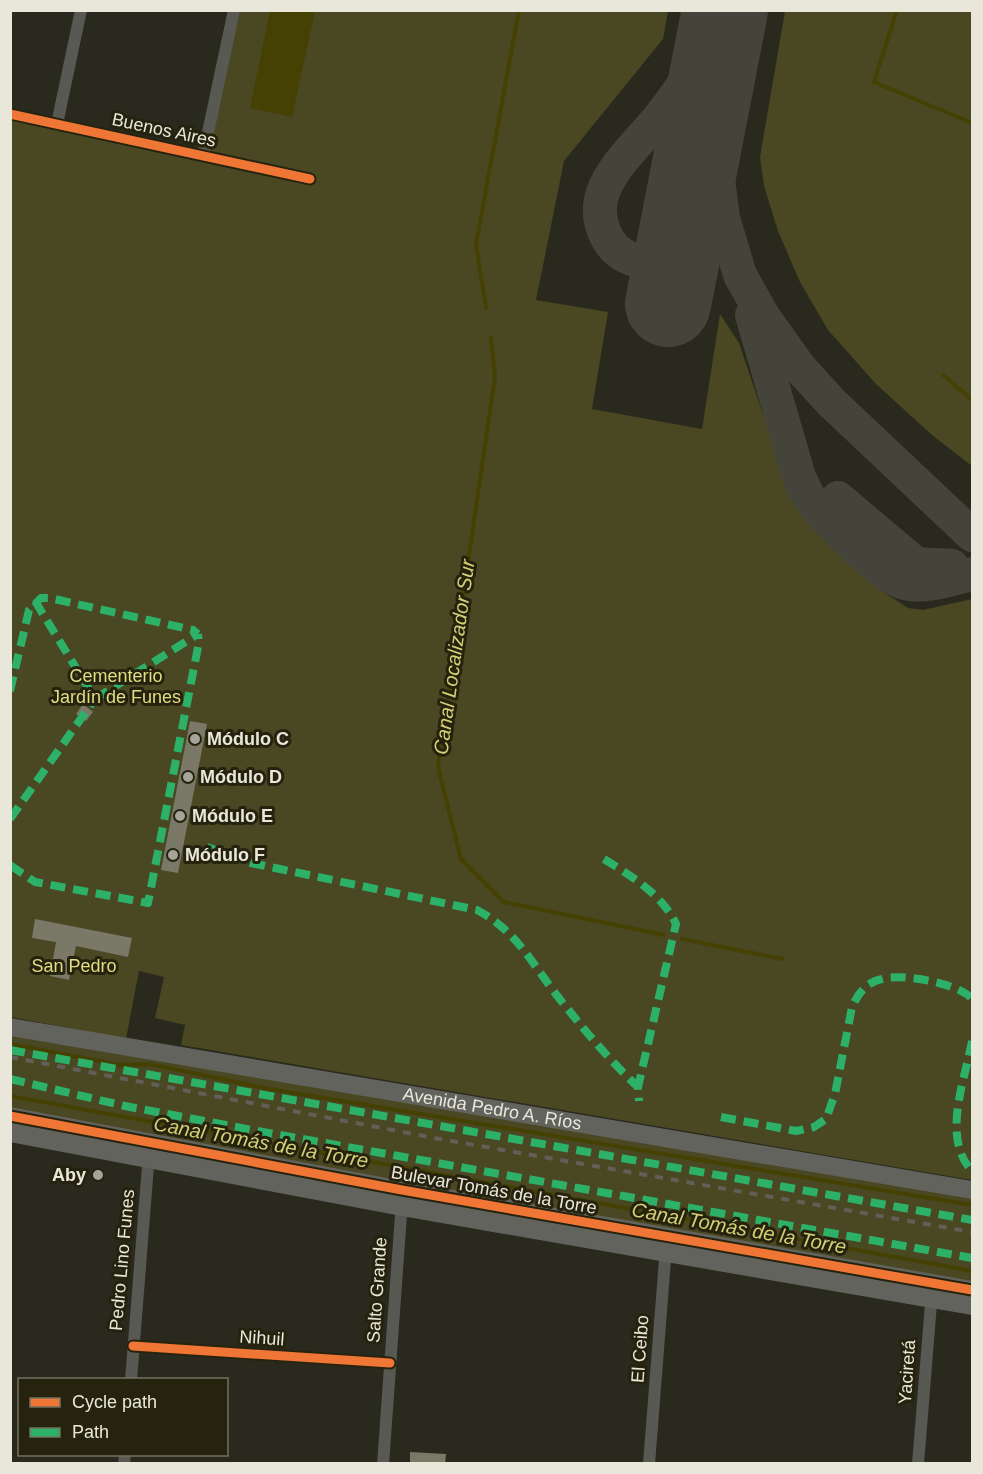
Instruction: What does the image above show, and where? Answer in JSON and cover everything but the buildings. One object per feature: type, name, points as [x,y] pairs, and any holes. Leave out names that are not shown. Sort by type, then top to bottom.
[{"type":"street","points":[[57,124],[81,10]]},
{"type":"street","points":[[203,156],[234,10]]},
{"type":"street","name":"Buenos Aires","points":[[10,114],[310,179]]},
{"type":"street","name":"Avenida Pedro A. Ríos","points":[[10,1027],[972,1190]]},
{"type":"street","name":"Bulevar Tomás de la Torre","points":[[10,1116],[149,1152]]},
{"type":"street","name":"Bulevar Tomás de la Torre","points":[[10,1133],[149,1152],[402,1199],[932,1291],[972,1306]]},
{"type":"street","name":"Pedro Lino Funes","points":[[130,1378],[149,1152]]},
{"type":"street","name":"Salto Grande","points":[[383,1464],[402,1199]]},
{"type":"street","name":"El Ceibo","points":[[649,1464],[666,1245]]},
{"type":"street","name":"Bulevar Tomás de la Torre","points":[[932,1291],[972,1290]]},
{"type":"street","name":"Yaciretá","points":[[918,1464],[932,1291]]},
{"type":"street","name":"Nihuil","points":[[133,1346],[390,1363]]},
{"type":"green space","points":[[234,11],[668,11],[663,39],[564,161],[536,300],[608,312],[592,409],[702,429],[720,314],[739,343],[790,494],[801,513],[882,591],[908,608],[923,610],[972,599],[972,1180],[181,1045],[185,1025],[155,1018],[164,977],[139,971],[126,1039],[11,1017],[10,114],[203,156]]},
{"type":"green space","points":[[785,11],[972,11],[972,466],[932,435],[876,384],[828,330],[800,282],[778,231],[764,186],[760,157]]},
{"type":"green space","points":[[10,1027],[972,1190],[972,1290],[11,1116]]},
{"type":"shaded area","points":[[270,11],[315,11],[292,117],[250,108]]},
{"type":"waterway","points":[[486,308],[476,244],[519,10]]},
{"type":"waterway","points":[[897,10],[874,82],[972,123]]},
{"type":"waterway","name":"Canal Localizador Sur","points":[[491,338],[495,377],[438,767],[461,859],[504,902],[664,935]]},
{"type":"waterway","points":[[943,375],[972,400]]},
{"type":"waterway","name":"Canal Localizador Sur","points":[[682,939],[783,959]]},
{"type":"waterway","points":[[10,1044],[120,1065],[149,1064],[270,1089],[972,1205]]},
{"type":"waterway","name":"Canal Tomás de la Torre","points":[[10,1096],[972,1271]]},
{"type":"taxiway","points":[[679,249],[662,259],[651,261],[639,261],[623,255],[615,249],[604,232],[601,223],[601,202],[603,192],[613,172],[658,119],[687,80],[711,39],[724,10]]},
{"type":"taxiway","points":[[711,80],[717,172],[723,218],[740,275],[763,316],[800,368],[831,402],[972,535]]},
{"type":"taxiway","points":[[752,315],[799,477],[816,506],[839,532],[894,579],[904,583],[930,584],[972,574]]},
{"type":"taxiway","points":[[838,498],[916,564],[952,566]]},
{"type":"runway","points":[[668,304],[725,10]]},
{"type":"railway","points":[[10,1057],[440,1139],[972,1232]]},
{"type":"marked path","points":[[10,691],[29,610],[41,598],[50,598],[193,630],[198,634]]},
{"type":"marked path","points":[[35,601],[95,699],[198,634]]},
{"type":"marked path","points":[[10,865],[35,882],[148,903],[199,642],[198,634]]},
{"type":"marked path","points":[[10,819],[92,703]]},
{"type":"marked path","points":[[207,847],[251,863],[477,910],[512,936],[585,1030],[638,1087],[639,1101]]},
{"type":"marked path","points":[[604,859],[635,879],[654,895],[670,913],[676,924],[638,1087]]},
{"type":"marked path","points":[[721,1117],[796,1131],[814,1127],[826,1119],[835,1094],[852,1007],[860,993],[871,983],[891,977],[915,978],[955,988],[972,999]]},
{"type":"marked path","points":[[972,1041],[961,1091],[957,1126],[958,1142],[963,1158],[972,1171]]},
{"type":"marked path","points":[[10,1050],[972,1220]]},
{"type":"marked path","points":[[10,1079],[125,1106],[252,1130],[972,1258]]},
{"type":"cycle path","points":[[10,114],[310,179]]},
{"type":"cycle path","points":[[10,1116],[402,1190],[972,1290]]},
{"type":"cycle path","points":[[133,1346],[390,1363]]},
{"type":"place","name":"Módulo C","points":[[195,739]]},
{"type":"place","name":"Módulo D","points":[[188,777]]},
{"type":"place","name":"Módulo E","points":[[180,816]]},
{"type":"place","name":"Módulo F","points":[[173,855]]},
{"type":"place","name":"Aby","points":[[98,1175]]},
{"type":"park label","name":"Cementerio Jardín de Funes","points":[[116,686]]},
{"type":"park label","name":"San Pedro","points":[[74,966]]}]
